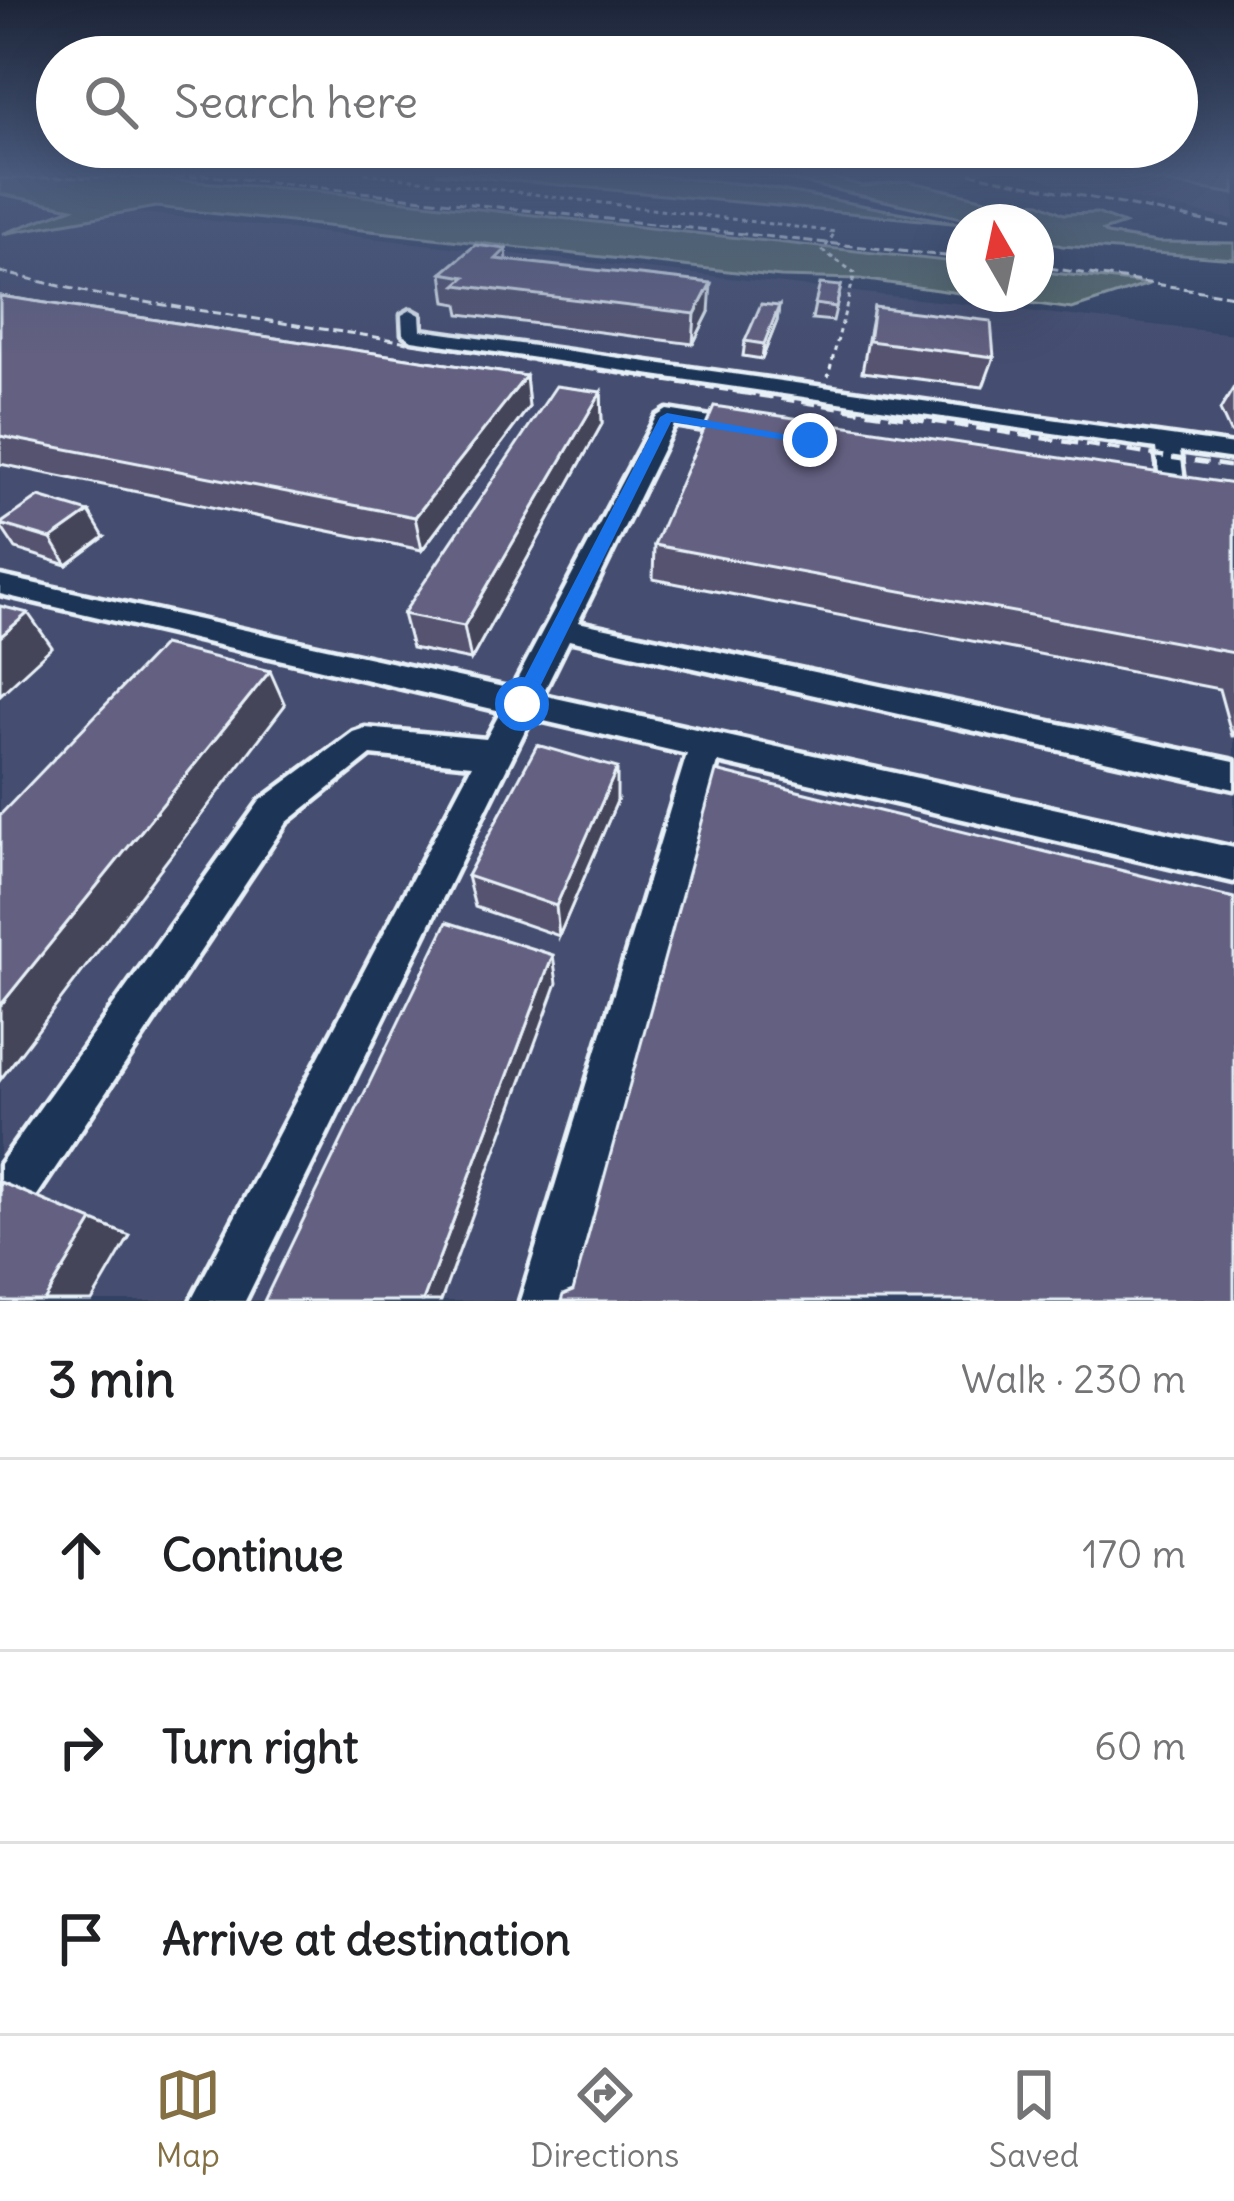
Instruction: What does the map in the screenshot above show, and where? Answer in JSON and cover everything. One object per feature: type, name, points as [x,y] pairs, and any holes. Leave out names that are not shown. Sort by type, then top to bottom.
[{"type":"lane","points":[[411,315],[412,334],[1234,452]]},
{"type":"lane","points":[[217,1301],[667,417],[769,433]]},
{"type":"lane","points":[[1128,490],[1174,497],[1167,442]]},
{"type":"lane","points":[[0,585],[1234,865]]},
{"type":"lane","points":[[560,628],[1234,775]]},
{"type":"lane","points":[[0,1206],[273,812],[365,741],[496,754]]},
{"type":"lane","points":[[546,1301],[706,745]]},
{"type":"path","points":[[823,393],[855,273],[824,251],[834,234]]},
{"type":"shaded area","points":[[0,234],[331,234],[946,302],[946,312],[1036,312],[1234,334],[1234,1301],[0,1301]]},
{"type":"green space","points":[[395,234],[701,234],[946,261],[946,291],[860,279],[781,277]]},
{"type":"green space","points":[[1054,234],[1234,243],[1234,259],[1054,244]]},
{"type":"green space","points":[[1054,273],[1149,284],[1072,309],[1054,306]]},
{"type":"building","points":[[475,245],[506,249],[496,259],[711,283],[695,314],[456,285],[465,277],[442,273]]},
{"type":"building","points":[[820,284],[841,286],[836,307],[815,304]]},
{"type":"building","points":[[0,296],[526,376],[415,517],[0,436]]},
{"type":"building","points":[[761,304],[779,306],[764,344],[745,341]]},
{"type":"building","points":[[874,307],[991,321],[994,357],[869,341]]},
{"type":"building","points":[[556,386],[601,392],[464,626],[403,614]]},
{"type":"building","points":[[714,406],[1234,484],[1234,653],[654,545]]},
{"type":"building","points":[[39,497],[89,512],[51,539],[0,524]]},
{"type":"building","points":[[0,606],[28,613],[0,637]]},
{"type":"building","points":[[163,645],[270,671],[0,1006],[0,815]]},
{"type":"building","points":[[537,745],[617,768],[556,906],[467,876]]},
{"type":"building","points":[[716,771],[1234,898],[1234,1301],[561,1301],[573,1291]]},
{"type":"building","points":[[447,922],[553,955],[423,1301],[264,1301]]},
{"type":"building","points":[[0,1182],[93,1221],[44,1301],[0,1301]]},
{"type":"railway","points":[[742,234],[946,256]]},
{"type":"railway","points":[[1054,269],[1234,296]]},
{"type":"railway","points":[[0,272],[99,295],[757,395]]},
{"type":"railway","points":[[737,392],[1234,467]]},
{"type":"route","points":[[522,704],[667,417],[810,440]]}]
